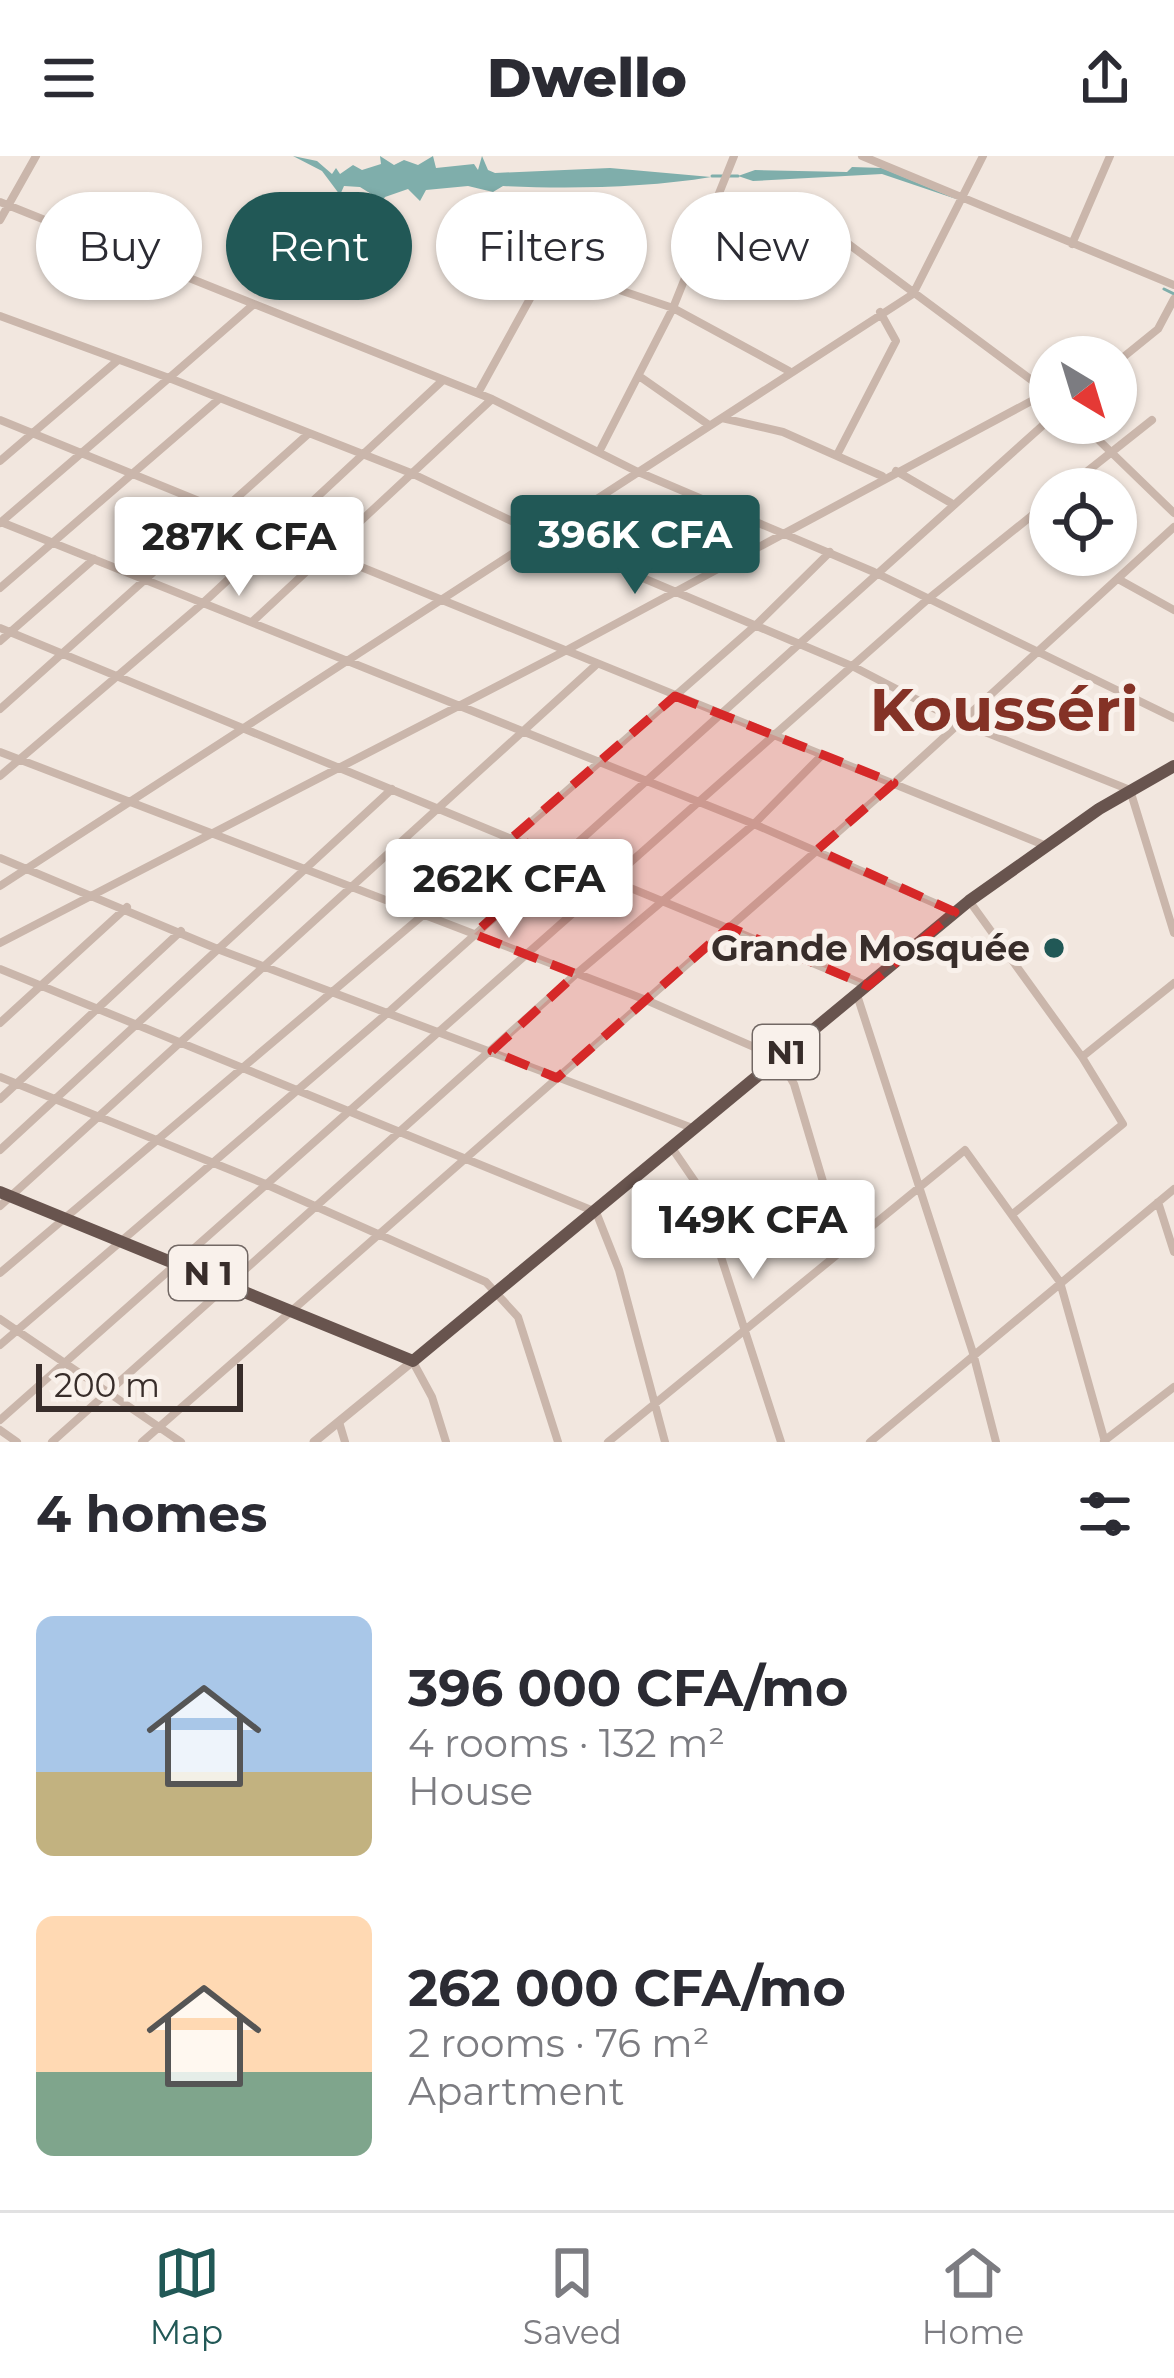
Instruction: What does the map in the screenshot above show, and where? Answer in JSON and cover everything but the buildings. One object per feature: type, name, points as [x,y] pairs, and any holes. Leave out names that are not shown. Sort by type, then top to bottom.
[{"type":"highway","name":"N1","points":[[412,1361],[969,901],[1044,845],[1174,766]]},
{"type":"highway","name":"N 1","points":[[4,1198],[178,1261],[412,1361]]},
{"type":"street","points":[[0,220],[36,156]]},
{"type":"street","points":[[599,452],[673,308],[734,156]]},
{"type":"street","points":[[862,156],[1174,286]]},
{"type":"street","points":[[0,886],[248,730],[789,371],[914,294],[982,156]]},
{"type":"street","points":[[1072,244],[1110,156]]},
{"type":"street","points":[[5,204],[492,399],[636,472],[874,572],[1174,718]]},
{"type":"street","points":[[851,246],[1029,377]]},
{"type":"street","points":[[478,393],[548,266],[673,308],[789,371]]},
{"type":"street","points":[[1137,346],[1158,329],[1173,301]]},
{"type":"street","points":[[254,304],[0,522],[754,824],[955,912]]},
{"type":"street","points":[[838,453],[896,341],[880,312]]},
{"type":"street","points":[[0,316],[411,473],[541,535],[854,667],[960,722],[1130,790],[1174,933]]},
{"type":"street","points":[[0,461],[117,361]]},
{"type":"street","points":[[639,376],[709,424]]},
{"type":"street","points":[[0,776],[203,603],[442,381]]},
{"type":"street","points":[[0,588],[219,399]]},
{"type":"street","points":[[252,622],[492,399]]},
{"type":"street","points":[[0,944],[565,651],[883,476],[1029,402]]},
{"type":"street","points":[[720,418],[773,428],[883,476]]},
{"type":"street","points":[[0,420],[1044,845]]},
{"type":"street","points":[[1092,468],[1152,420]]},
{"type":"street","points":[[0,709],[307,435]]},
{"type":"street","points":[[0,1345],[391,1010],[1029,437]]},
{"type":"street","points":[[1103,444],[1174,512]]},
{"type":"street","points":[[895,471],[951,503]]},
{"type":"street","points":[[0,1420],[263,1183],[778,737],[928,599],[1029,518]]},
{"type":"street","points":[[142,1442],[894,783],[1174,527]]},
{"type":"street","points":[[0,1273],[329,989],[513,838],[756,625],[830,552]]},
{"type":"street","points":[[0,640],[5,630],[94,559]]},
{"type":"street","points":[[1118,578],[1174,610]]},
{"type":"street","points":[[5,630],[729,927],[862,990],[973,1353],[995,1442]]},
{"type":"street","points":[[4,1198],[184,1041],[597,664]]},
{"type":"street","points":[[0,752],[349,890],[646,1000],[779,1058],[794,1084],[843,1249]]},
{"type":"street","points":[[52,1442],[576,974],[754,824],[822,754]]},
{"type":"street","points":[[0,1150],[392,789]]},
{"type":"street","points":[[0,858],[220,950],[391,1010],[695,1129]]},
{"type":"street","points":[[969,901],[1082,1057],[1123,1127],[1013,1213]]},
{"type":"street","points":[[0,1023],[127,908]]},
{"type":"street","points":[[0,1099],[181,932]]},
{"type":"street","points":[[0,969],[596,1212],[619,1270],[665,1442]]},
{"type":"street","points":[[1082,1057],[1174,982]]},
{"type":"street","points":[[0,1078],[263,1183],[498,1291],[518,1317],[536,1360],[558,1442]]},
{"type":"street","points":[[672,1148],[698,1186],[781,1442]]},
{"type":"street","points":[[608,1442],[745,1325],[965,1150],[1060,1282],[1104,1442],[1174,1387]]},
{"type":"street","points":[[870,1442],[1174,1189]]},
{"type":"street","points":[[1159,1202],[1174,1252]]},
{"type":"street","points":[[0,1319],[181,1442]]},
{"type":"street","points":[[314,1442],[412,1361],[433,1397],[446,1442]]},
{"type":"street","points":[[338,1422],[345,1442]]},
{"type":"street","points":[[889,1426],[893,1442]]},
{"type":"street","points":[[0,1430],[17,1442]]},
{"type":"highlighted area","points":[[675,696],[894,783],[817,850],[955,912],[868,986],[729,927],[557,1078],[492,1051],[576,974],[474,934],[559,857],[513,837]]},
{"type":"water","points":[[293,156],[317,161],[332,174],[336,168],[340,174],[353,165],[362,170],[381,164],[380,156],[394,165],[404,160],[418,165],[433,156],[436,168],[474,164],[478,170],[482,156],[488,170],[495,173],[610,168],[711,177],[606,187],[503,186],[493,192],[468,186],[426,190],[420,201],[408,189],[368,192],[344,186],[338,192],[322,171]]},
{"type":"water","points":[[852,167],[882,168],[959,200],[882,174],[753,181],[738,176],[755,170],[847,172]]},
{"type":"waterway","points":[[712,176],[738,176]]},
{"type":"waterway","points":[[1164,289],[1174,294]]},
{"type":"place","name":"Grande Mosquée","points":[[1054,948]]},
{"type":"district","name":"Kousséri","points":[[1004,710]]}]
